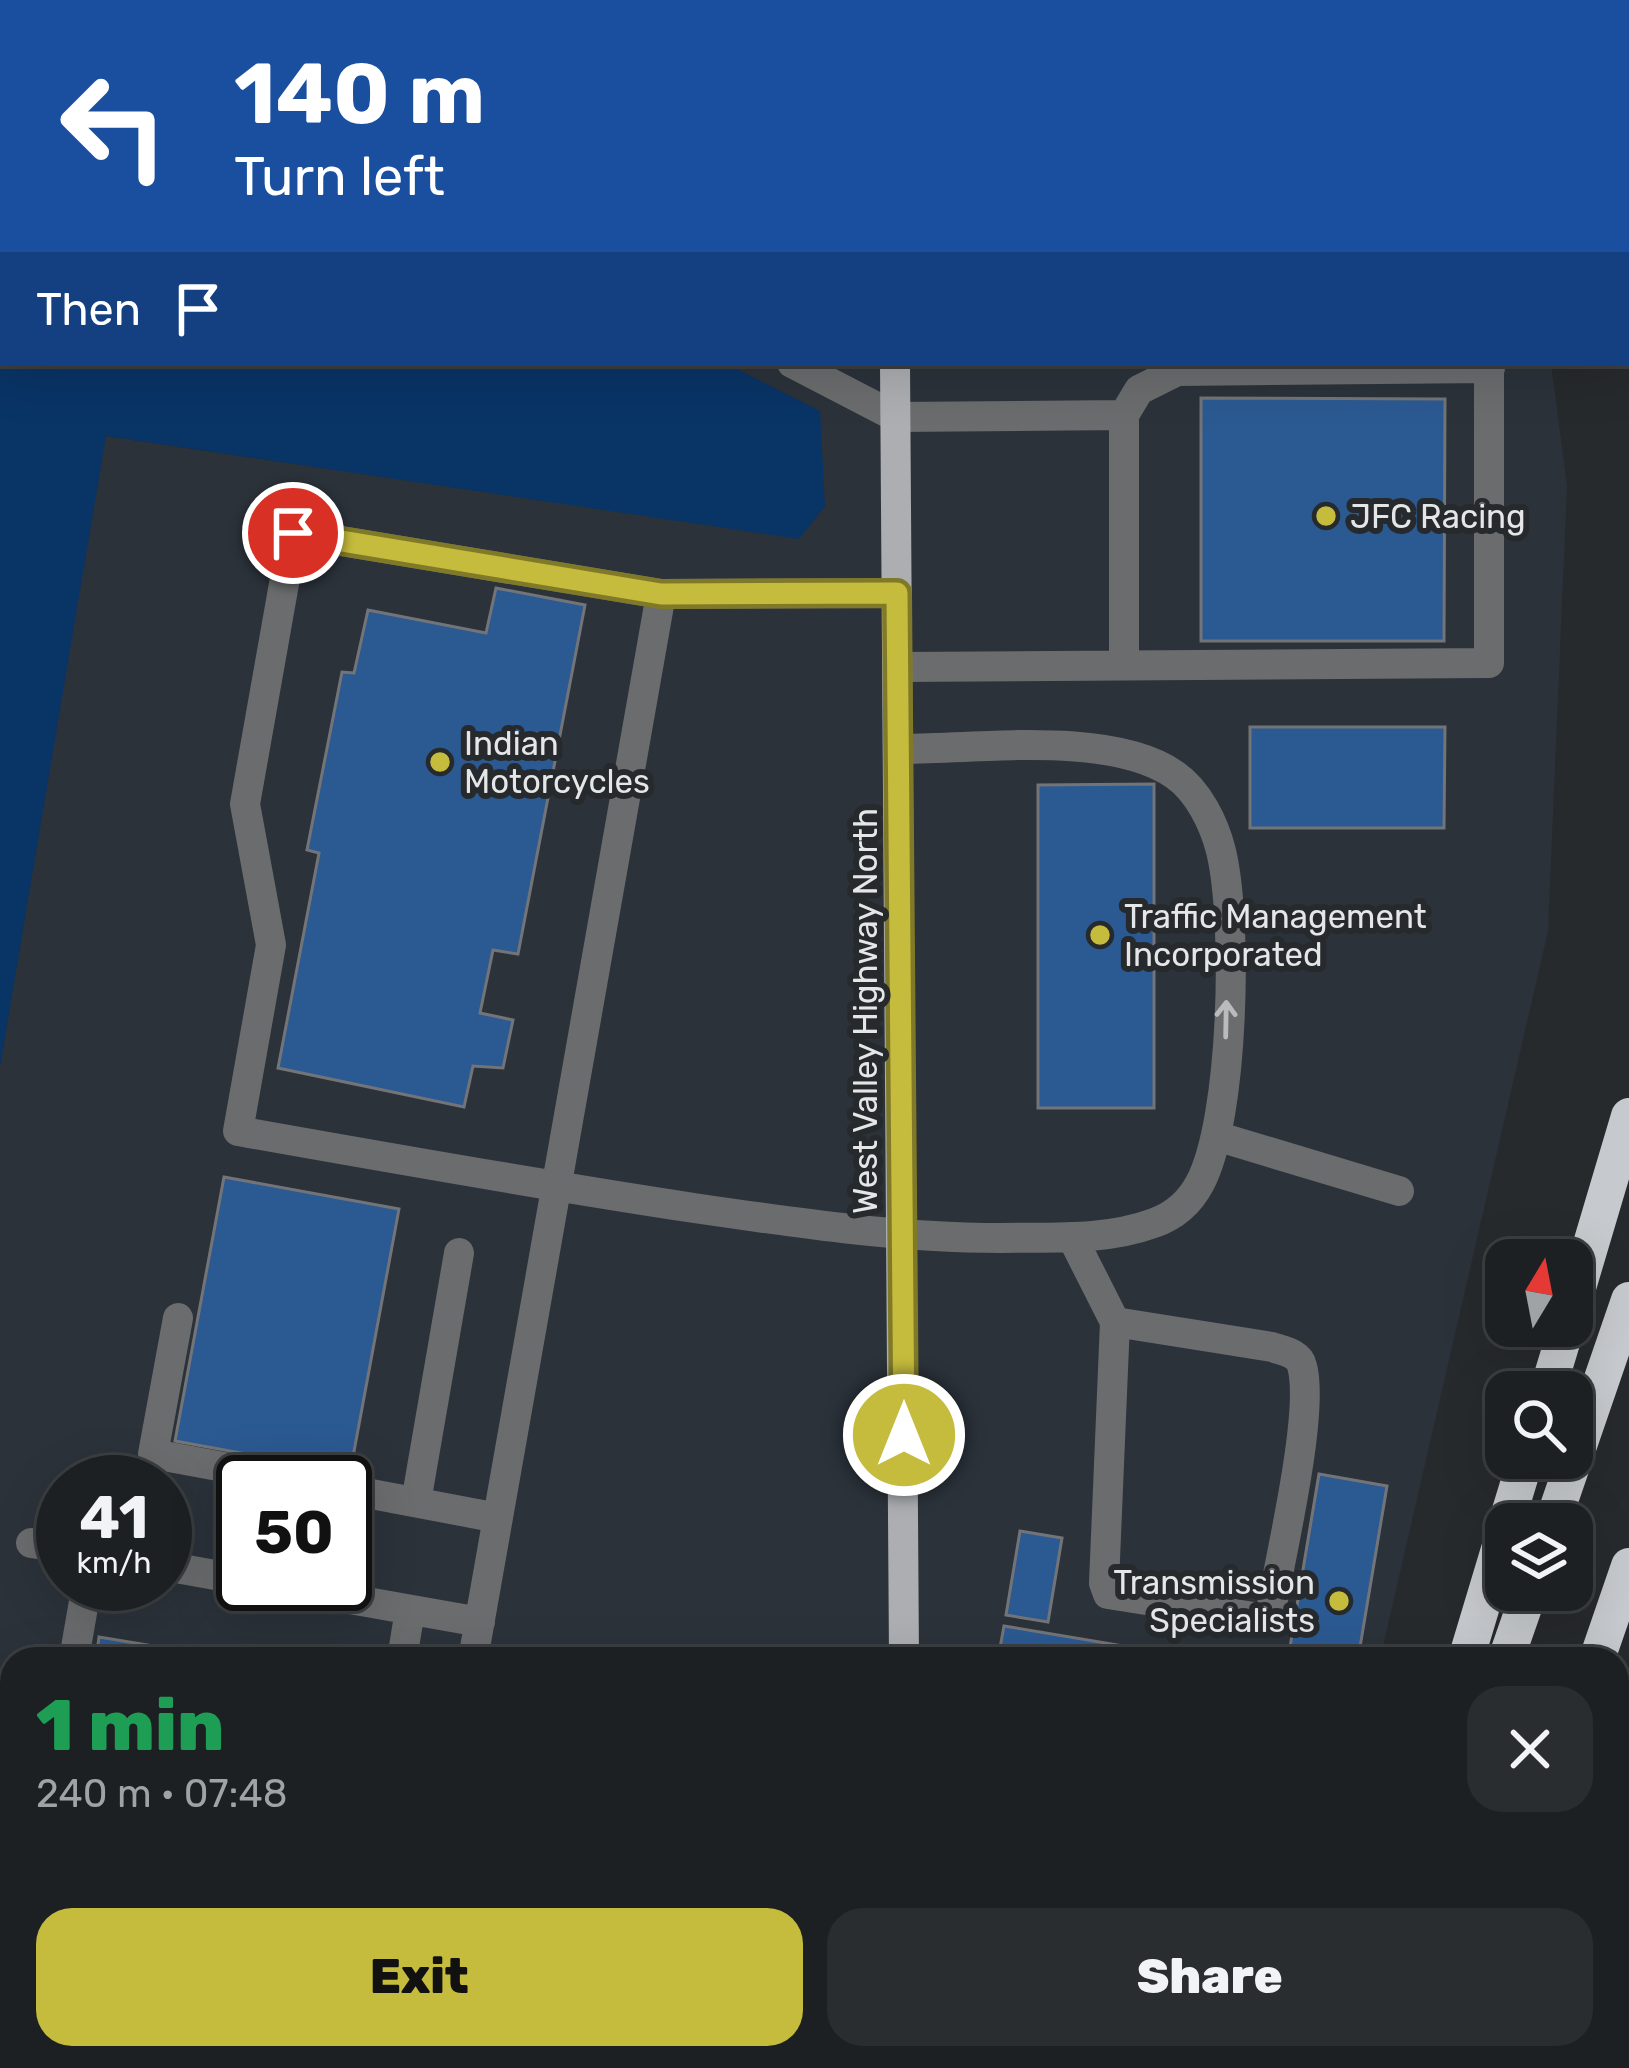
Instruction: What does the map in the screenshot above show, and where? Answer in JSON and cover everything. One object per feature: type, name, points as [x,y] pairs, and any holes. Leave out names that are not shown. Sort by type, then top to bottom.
[{"type":"highway","points":[[1592,1239],[1629,1116]]},
{"type":"highway","points":[[1559,1503],[1629,1300]]},
{"type":"highway","points":[[1601,1647],[1629,1566]]},
{"type":"highway","points":[[1470,1647],[1485,1595]]},
{"type":"highway","points":[[1510,1647],[1523,1611]]},
{"type":"main road","name":"West Valley Highway North","points":[[895,366],[904,1647]]},
{"type":"lane","points":[[798,366],[896,417],[1127,409]]},
{"type":"lane","points":[[1124,665],[1130,366]]},
{"type":"lane","points":[[898,667],[1489,663],[1490,366],[1177,371],[1139,390],[1127,409]]},
{"type":"lane","points":[[897,593],[661,594],[293,533],[245,804],[271,945],[238,1131],[556,1187],[902,1238],[1072,1237],[1113,1233],[1170,1216],[1198,1187],[1216,1136],[1226,1047],[1229,897],[1211,824],[1177,776],[1138,756],[1041,748],[898,749]]},
{"type":"lane","points":[[475,1647],[661,594]]},
{"type":"lane","points":[[1216,1136],[1399,1191]]},
{"type":"lane","points":[[1072,1237],[1115,1322],[1104,1583],[1108,1594],[1260,1618],[1271,1611],[1302,1436],[1303,1367],[1296,1356],[1272,1347],[1115,1322]]},
{"type":"lane","points":[[416,1502],[458,1253]]},
{"type":"lane","points":[[178,1318],[153,1454],[216,1466]]},
{"type":"lane","points":[[372,1495],[498,1518]]},
{"type":"lane","points":[[31,1543],[36,1544]]},
{"type":"lane","points":[[372,1603],[480,1622]]},
{"type":"lane","points":[[404,1647],[410,1610]]},
{"type":"lane","points":[[76,1647],[82,1611]]},
{"type":"shaded area","points":[[0,366],[731,366],[820,411],[825,506],[799,539],[106,436],[0,1066]]},
{"type":"shaded area","points":[[731,366],[1551,366],[1567,486],[1548,931],[1383,1647],[0,1647],[0,1066],[105,436],[798,538],[820,411]]},
{"type":"building","points":[[1201,398],[1445,399],[1444,641],[1201,641]]},
{"type":"building","name":"Indian Motorcycles","points":[[496,588],[585,605],[518,954],[493,950],[480,1013],[513,1020],[503,1068],[473,1066],[464,1107],[278,1068],[319,853],[307,850],[342,672],[354,673],[368,610],[486,633]]},
{"type":"building","points":[[1250,727],[1445,727],[1444,828],[1250,828]]},
{"type":"building","points":[[1154,784],[1154,1108],[1038,1108],[1038,785]]},
{"type":"building","points":[[224,1177],[399,1209],[353,1455],[252,1455],[175,1441]]},
{"type":"building","points":[[1319,1474],[1387,1486],[1360,1647],[1290,1647]]},
{"type":"building","points":[[1020,1531],[1062,1538],[1048,1622],[1006,1615]]},
{"type":"building","points":[[1004,1626],[1129,1647],[1000,1647]]},
{"type":"building","points":[[99,1637],[159,1647],[98,1647]]},
{"type":"place","name":"JFC Racing","points":[[1326,516]]},
{"type":"place","name":"Indian Motorcycles","points":[[440,762]]},
{"type":"place","name":"Traffic Management Incorporated","points":[[1100,935]]},
{"type":"place","name":"Transmission Specialists","points":[[1339,1601]]},
{"type":"route","points":[[293,533],[661,594],[897,593],[904,1435]]}]
